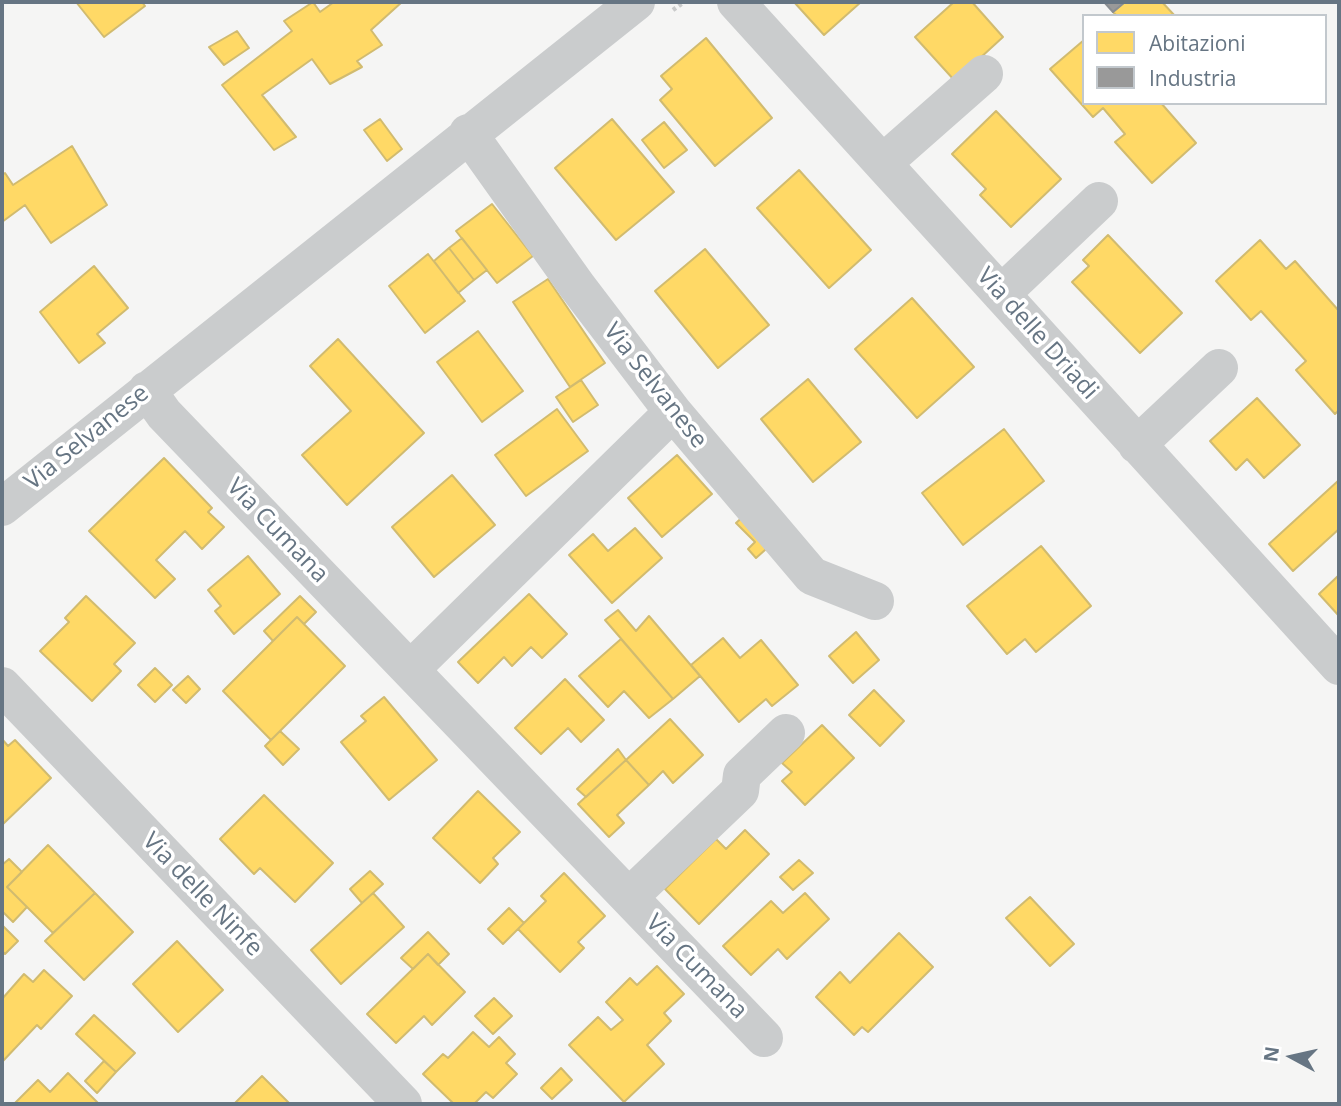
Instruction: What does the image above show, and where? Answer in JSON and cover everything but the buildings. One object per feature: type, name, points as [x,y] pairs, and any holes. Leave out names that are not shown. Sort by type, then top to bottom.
[{"type":"street","name":"Via Selvanese","points":[[2,507],[468,133],[636,2]]},
{"type":"street","name":"Via delle Driadi","points":[[736,2],[1339,666]]},
{"type":"street","points":[[884,162],[984,74]]},
{"type":"street","name":"Via Selvanese","points":[[468,133],[577,286],[673,412],[813,576],[875,601]]},
{"type":"street","points":[[1001,294],[1099,201]]},
{"type":"street","points":[[1137,445],[1219,368]]},
{"type":"street","name":"Via Cumana","points":[[147,390],[164,414],[764,1038]]},
{"type":"street","points":[[411,669],[673,412]]},
{"type":"street","name":"Via delle Ninfe","points":[[2,685],[403,1104]]},
{"type":"street","name":"Via Cumana","points":[[629,897],[740,790],[742,775],[786,733]]}]
